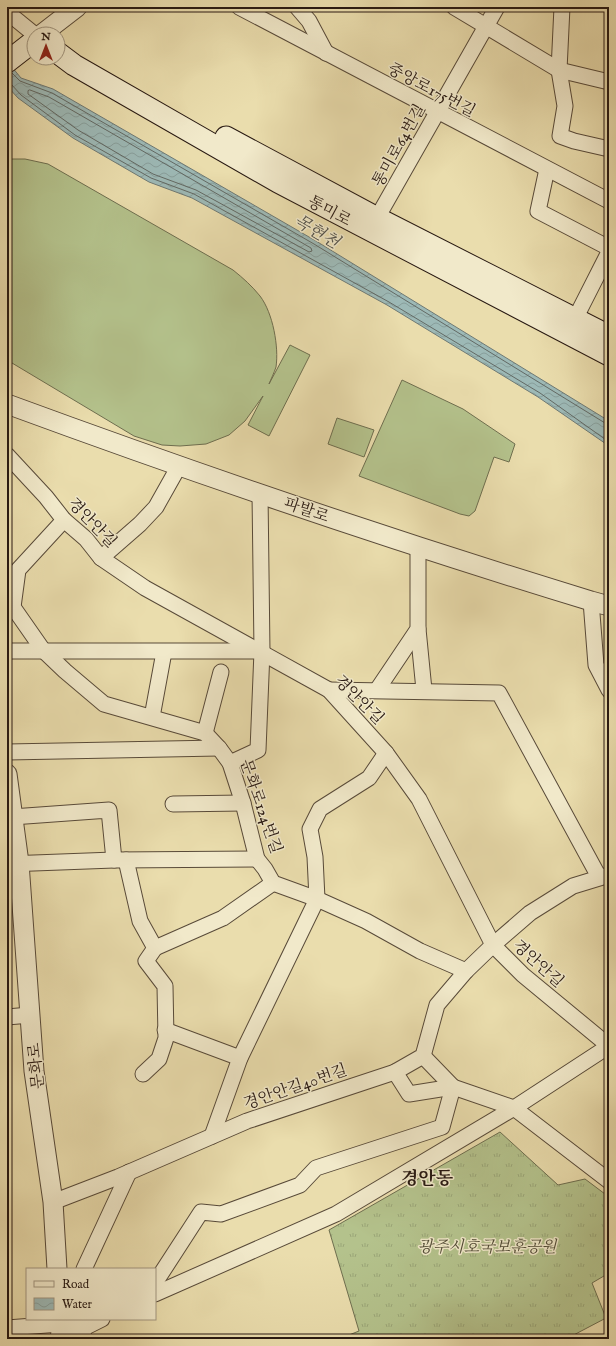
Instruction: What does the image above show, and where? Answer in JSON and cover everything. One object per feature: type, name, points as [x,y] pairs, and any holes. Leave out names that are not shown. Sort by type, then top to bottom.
[{"type":"main road","points":[[7,62],[26,46]]},
{"type":"main road","name":"통미로","points":[[66,51],[377,218],[609,336]]},
{"type":"main road","name":"통미로","points":[[66,59],[278,182],[609,355]]},
{"type":"street","points":[[51,26],[77,7]]},
{"type":"street","name":"중앙로175번길","points":[[239,7],[547,170],[609,201]]},
{"type":"street","points":[[297,7],[309,21],[326,53]]},
{"type":"street","points":[[454,7],[488,26],[559,70],[609,82]]},
{"type":"street","name":"통미로64번길","points":[[377,218],[437,111],[488,26],[497,7]]},
{"type":"street","points":[[562,7],[559,70],[564,106],[560,136],[574,141],[609,149]]},
{"type":"street","points":[[7,12],[26,30]]},
{"type":"street","points":[[547,170],[538,211],[609,248]]},
{"type":"street","points":[[575,319],[609,252]]},
{"type":"street","name":"파발로","points":[[7,404],[179,466],[418,547],[609,606]]},
{"type":"street","name":"경안안길","points":[[7,455],[46,497],[64,520],[86,538],[101,558],[145,588],[262,651],[329,690],[386,753],[419,798],[493,945],[522,975],[609,1046]]},
{"type":"street","points":[[101,558],[140,524],[156,507],[179,466]]},
{"type":"street","points":[[230,763],[258,750],[262,651],[260,493]]},
{"type":"street","points":[[64,520],[18,570],[10,605],[43,650],[104,704],[205,733],[221,672]]},
{"type":"street","points":[[418,547],[418,629],[424,690]]},
{"type":"street","points":[[591,601],[596,665],[609,690]]},
{"type":"street","points":[[377,690],[418,629]]},
{"type":"street","points":[[7,651],[262,651]]},
{"type":"street","points":[[152,717],[164,652]]},
{"type":"street","points":[[329,690],[424,690],[498,693],[604,876],[573,886],[530,912],[466,971],[437,1005],[424,1056],[453,1087],[514,1108],[609,1181]]},
{"type":"street","name":"문화로124번길","points":[[205,733],[230,763],[243,803],[257,859],[274,883]]},
{"type":"street","points":[[7,752],[219,748]]},
{"type":"street","points":[[212,1136],[240,1058],[316,899],[316,857],[310,829],[320,809],[369,778],[386,753]]},
{"type":"street","name":"문화로","points":[[7,774],[12,817],[13,863],[30,1015],[34,1071],[53,1202],[57,1268]]},
{"type":"street","points":[[173,804],[243,803]]},
{"type":"street","points":[[12,817],[109,810],[120,860],[140,921],[155,948]]},
{"type":"street","points":[[13,863],[120,860],[257,859]]},
{"type":"street","points":[[143,1074],[159,1059],[166,1038],[165,986],[146,961],[155,948],[223,918],[274,883],[366,920],[420,951],[466,971]]},
{"type":"street","points":[[7,1017],[30,1015]]},
{"type":"street","points":[[165,1030],[240,1058]]},
{"type":"street","points":[[156,1294],[336,1214],[514,1108],[609,1046]]},
{"type":"street","name":"경안안길40번길","points":[[53,1202],[130,1172],[247,1121],[396,1072],[424,1056]]},
{"type":"street","points":[[396,1072],[409,1094],[453,1087]]},
{"type":"street","points":[[156,1281],[200,1212],[221,1214],[300,1185],[316,1168],[442,1127],[453,1087]]},
{"type":"street","points":[[84,1268],[130,1172]]},
{"type":"street","points":[[7,1328],[60,1325],[86,1327],[100,1320]]},
{"type":"street","points":[[60,1325],[83,1339]]},
{"type":"green space","points":[[7,159],[25,159],[48,164],[233,270],[254,289],[265,303],[272,321],[276,340],[276,367],[269,384],[290,345],[310,355],[269,436],[248,425],[263,396],[245,421],[229,435],[206,444],[180,446],[162,445],[134,436],[7,360]]},
{"type":"green space","points":[[402,380],[463,409],[515,444],[509,462],[494,457],[475,511],[469,516],[359,476]]},
{"type":"green space","points":[[337,418],[374,430],[364,457],[328,444]]},
{"type":"green space","name":"광주시호국보훈공원","points":[[500,1132],[558,1185],[585,1179],[609,1197],[609,1273],[592,1283],[606,1318],[566,1339],[339,1339],[359,1331],[329,1230]]},
{"type":"water","points":[[7,61],[21,78],[53,89],[316,241],[609,421],[609,446],[538,397],[387,305],[192,198],[149,182],[73,138],[18,98],[7,86]]},
{"type":"district","name":"경안동","points":[[427,1178]]},
{"type":"water label","name":"목현천","points":[[317,231]]}]
